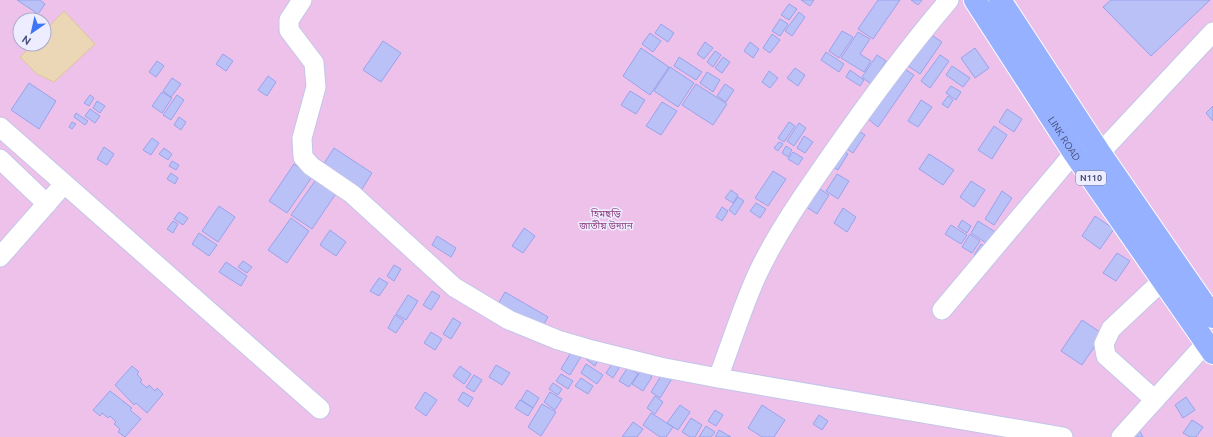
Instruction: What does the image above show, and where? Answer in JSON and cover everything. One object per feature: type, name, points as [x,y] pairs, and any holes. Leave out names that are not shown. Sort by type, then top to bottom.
[{"type":"highway","name":"LINK ROAD","points":[[975,0],[1074,153],[1210,348]]},
{"type":"highway","name":"N110","points":[[1000,0],[1100,153],[1213,317]]},
{"type":"street","points":[[302,0],[289,20],[289,30],[314,63],[316,86],[302,138],[303,157],[311,166],[352,194],[454,287],[509,320],[558,340],[660,368],[1062,437]]},
{"type":"street","points":[[718,378],[756,276],[778,235],[880,85],[916,38],[949,0]]},
{"type":"street","points":[[1100,153],[1213,32]]},
{"type":"street","points":[[0,127],[320,409]]},
{"type":"street","points":[[23,148],[2,166],[47,204]]},
{"type":"street","points":[[942,310],[1074,153]]},
{"type":"street","points":[[0,257],[64,184]]},
{"type":"street","points":[[1155,400],[1106,356],[1104,344],[1111,329],[1162,281]]},
{"type":"street","points":[[1121,437],[1155,400],[1210,348]]},
{"type":"green space","name":"হিমছড়ি জাতীয় উদ্যান","points":[[0,0],[1213,0],[1213,437],[0,437]]},
{"type":"shaded area","points":[[64,11],[95,44],[54,82],[37,74],[20,57],[25,52],[52,52],[52,24]]},
{"type":"building","points":[[17,0],[40,0],[45,4],[39,12],[35,12]]},
{"type":"building","points":[[801,0],[814,0],[810,6]]},
{"type":"building","points":[[878,0],[900,0],[873,39],[858,29]]},
{"type":"building","points":[[911,0],[922,0],[918,5]]},
{"type":"building","points":[[1111,0],[1210,0],[1151,56],[1103,7]]},
{"type":"building","points":[[789,4],[797,9],[789,20],[781,15]]},
{"type":"building","points":[[799,12],[805,17],[792,36],[785,31]]},
{"type":"building","points":[[780,19],[788,24],[780,36],[772,31]]},
{"type":"building","points":[[661,24],[674,33],[668,42],[655,33]]},
{"type":"building","points":[[842,31],[853,37],[839,58],[829,51]]},
{"type":"building","points":[[858,32],[870,39],[860,54],[871,61],[864,72],[841,58]]},
{"type":"building","points":[[650,33],[661,41],[653,52],[642,44]]},
{"type":"building","points":[[772,34],[780,40],[770,53],[763,48]]},
{"type":"building","points":[[930,34],[942,42],[920,74],[908,66]]},
{"type":"building","points":[[383,41],[401,53],[381,82],[363,70]]},
{"type":"building","points":[[705,42],[713,48],[704,59],[697,54]]},
{"type":"building","points":[[750,42],[759,49],[753,58],[744,51]]},
{"type":"building","points":[[641,48],[669,67],[650,95],[623,76]]},
{"type":"building","points":[[975,48],[989,68],[975,78],[961,58]]},
{"type":"building","points":[[715,51],[721,55],[713,67],[707,62]]},
{"type":"building","points":[[826,52],[844,64],[839,72],[821,60]]},
{"type":"building","points":[[223,54],[233,61],[226,71],[216,64]]},
{"type":"building","points":[[877,55],[886,61],[871,84],[862,77]]},
{"type":"building","points":[[940,55],[949,61],[930,88],[921,81]]},
{"type":"building","points":[[679,57],[702,72],[696,80],[674,66]]},
{"type":"building","points":[[723,57],[730,62],[722,73],[715,68]]},
{"type":"building","points":[[157,61],[164,66],[156,77],[149,72]]},
{"type":"building","points":[[952,66],[970,78],[963,87],[946,75]]},
{"type":"building","points":[[670,67],[694,83],[678,107],[654,91]]},
{"type":"building","points":[[795,68],[805,75],[798,86],[787,78]]},
{"type":"building","points":[[903,68],[914,75],[878,127],[868,119]]},
{"type":"building","points":[[850,70],[864,80],[860,86],[846,77]]},
{"type":"building","points":[[769,71],[778,78],[770,88],[762,82]]},
{"type":"building","points":[[707,72],[720,80],[713,92],[700,83]]},
{"type":"building","points":[[268,76],[276,82],[267,96],[258,90]]},
{"type":"building","points":[[172,78],[181,84],[171,97],[163,91]]},
{"type":"building","points":[[29,83],[56,101],[39,129],[11,110]]},
{"type":"building","points":[[696,84],[727,104],[713,125],[682,105]]},
{"type":"building","points":[[725,84],[734,90],[726,102],[717,96]]},
{"type":"building","points":[[951,86],[961,92],[956,100],[946,93]]},
{"type":"building","points":[[630,91],[645,100],[636,114],[621,105]]},
{"type":"building","points":[[162,92],[172,98],[162,113],[152,106]]},
{"type":"building","points":[[90,95],[94,98],[89,106],[84,103]]},
{"type":"building","points":[[177,95],[184,100],[171,120],[163,115]]},
{"type":"building","points":[[948,96],[953,100],[948,108],[942,104]]},
{"type":"building","points":[[921,100],[932,107],[918,127],[908,121]]},
{"type":"building","points":[[97,101],[105,106],[100,113],[93,108]]},
{"type":"building","points":[[662,102],[677,111],[661,135],[646,126]]},
{"type":"building","points":[[1213,106],[1213,121],[1206,113]]},
{"type":"building","points":[[90,109],[100,116],[95,123],[85,116]]},
{"type":"building","points":[[1007,109],[1022,119],[1014,132],[999,122]]},
{"type":"building","points":[[76,113],[88,121],[85,125],[74,117]]},
{"type":"building","points":[[179,117],[186,122],[181,130],[174,125]]},
{"type":"building","points":[[72,122],[76,124],[72,129],[69,127]]},
{"type":"building","points":[[789,122],[795,126],[784,142],[778,138]]},
{"type":"building","points":[[799,123],[806,128],[794,146],[787,141]]},
{"type":"building","points":[[994,126],[1007,135],[992,159],[978,150]]},
{"type":"building","points":[[856,129],[865,135],[853,153],[844,147]]},
{"type":"building","points":[[804,136],[813,142],[805,153],[797,148]]},
{"type":"building","points":[[152,138],[159,143],[151,155],[143,150]]},
{"type":"building","points":[[779,142],[783,144],[778,151],[774,148]]},
{"type":"building","points":[[786,146],[792,150],[788,157],[782,153]]},
{"type":"building","points":[[104,147],[114,154],[107,165],[97,159]]},
{"type":"building","points":[[164,148],[172,154],[168,160],[159,154]]},
{"type":"building","points":[[334,148],[372,173],[359,194],[321,168]]},
{"type":"building","points":[[840,148],[848,154],[838,170],[829,165]]},
{"type":"building","points":[[793,152],[803,158],[798,165],[788,159]]},
{"type":"building","points":[[929,154],[954,170],[943,185],[919,169]]},
{"type":"building","points":[[172,161],[179,165],[176,170],[169,166]]},
{"type":"building","points":[[294,164],[312,177],[287,213],[269,201]]},
{"type":"building","points":[[773,171],[786,179],[768,206],[755,198]]},
{"type":"building","points":[[171,173],[178,178],[175,184],[167,179]]},
{"type":"building","points":[[837,174],[849,181],[838,199],[826,191]]},
{"type":"building","points":[[317,178],[337,192],[312,229],[291,215]]},
{"type":"building","points":[[971,181],[985,190],[974,207],[960,197]]},
{"type":"building","points":[[817,187],[829,195],[817,214],[805,206]]},
{"type":"building","points":[[731,190],[738,195],[733,203],[725,198]]},
{"type":"building","points":[[1002,191],[1012,198],[994,225],[985,219]]},
{"type":"building","points":[[738,197],[744,201],[735,215],[729,210]]},
{"type":"building","points":[[756,203],[766,209],[760,218],[750,211]]},
{"type":"building","points":[[219,206],[235,217],[218,242],[202,231]]},
{"type":"building","points":[[722,207],[728,211],[722,221],[716,217]]},
{"type":"building","points":[[843,208],[856,217],[847,232],[834,223]]},
{"type":"building","points":[[179,212],[188,218],[183,225],[174,219]]},
{"type":"building","points":[[1095,216],[1114,229],[1100,249],[1082,236]]},
{"type":"building","points":[[291,218],[309,231],[287,263],[268,250]]},
{"type":"building","points":[[962,220],[971,226],[967,233],[958,227]]},
{"type":"building","points":[[173,221],[178,224],[173,233],[167,229]]},
{"type":"building","points":[[978,221],[1000,235],[992,247],[971,233]]},
{"type":"building","points":[[951,225],[967,235],[961,244],[945,234]]},
{"type":"building","points":[[524,228],[535,236],[523,253],[512,246]]},
{"type":"building","points":[[330,230],[346,242],[336,256],[320,245]]},
{"type":"building","points":[[199,233],[217,245],[209,256],[192,244]]},
{"type":"building","points":[[970,234],[980,241],[972,253],[962,247]]},
{"type":"building","points":[[437,236],[456,248],[451,257],[432,245]]},
{"type":"building","points":[[981,244],[987,248],[980,259],[974,255]]},
{"type":"building","points":[[1117,253],[1130,261],[1116,281],[1103,273]]},
{"type":"building","points":[[243,261],[252,267],[247,273],[238,267]]},
{"type":"building","points":[[226,262],[247,276],[241,286],[219,272]]},
{"type":"building","points":[[394,265],[401,269],[394,281],[387,276]]},
{"type":"building","points":[[379,278],[388,283],[379,296],[370,291]]},
{"type":"building","points":[[432,291],[440,296],[431,310],[423,305]]},
{"type":"building","points":[[505,292],[548,317],[540,331],[497,306]]},
{"type":"building","points":[[408,295],[418,301],[406,320],[396,314]]},
{"type":"building","points":[[395,315],[404,321],[396,333],[388,328]]},
{"type":"building","points":[[453,318],[461,323],[451,339],[443,334]]},
{"type":"building","points":[[1082,320],[1103,334],[1082,365],[1061,351]]},
{"type":"building","points":[[431,332],[442,339],[435,350],[424,343]]},
{"type":"building","points":[[573,349],[582,355],[570,375],[561,369]]},
{"type":"building","points":[[591,352],[599,358],[595,366],[586,359]]},
{"type":"building","points":[[586,364],[603,375],[597,384],[581,373]]},
{"type":"building","points":[[612,364],[619,368],[613,378],[606,373]]},
{"type":"building","points":[[496,365],[510,373],[502,385],[489,377]]},
{"type":"building","points":[[132,366],[139,372],[137,374],[142,380],[140,382],[147,388],[149,385],[155,391],[157,388],[163,394],[147,413],[136,403],[134,405],[115,385]]},
{"type":"building","points":[[460,366],[471,374],[464,384],[453,376]]},
{"type":"building","points":[[628,367],[638,374],[629,387],[619,381]]},
{"type":"building","points":[[642,369],[652,377],[643,391],[632,384]]},
{"type":"building","points":[[664,371],[673,377],[660,398],[651,392]]},
{"type":"building","points":[[561,374],[573,381],[568,389],[556,381]]},
{"type":"building","points":[[474,375],[482,380],[474,392],[466,387]]},
{"type":"building","points":[[581,378],[593,386],[588,394],[575,386]]},
{"type":"building","points":[[553,383],[562,389],[558,395],[549,389]]},
{"type":"building","points":[[527,390],[539,398],[533,408],[521,400]]},
{"type":"building","points":[[110,391],[132,408],[130,410],[141,419],[125,437],[118,432],[120,429],[114,424],[116,422],[110,416],[108,418],[102,413],[100,416],[93,410]]},
{"type":"building","points":[[425,392],[437,400],[426,416],[415,408]]},
{"type":"building","points":[[463,392],[473,398],[468,407],[458,400]]},
{"type":"building","points":[[550,392],[562,399],[555,410],[544,402]]},
{"type":"building","points":[[655,396],[663,402],[655,414],[647,408]]},
{"type":"building","points":[[1186,397],[1195,410],[1183,418],[1175,405]]},
{"type":"building","points":[[520,400],[533,408],[528,416],[515,408]]},
{"type":"building","points":[[542,404],[556,412],[541,436],[528,427]]},
{"type":"building","points":[[680,405],[690,412],[678,430],[667,423]]},
{"type":"building","points":[[762,405],[785,420],[774,437],[762,437],[748,428]]},
{"type":"building","points":[[715,410],[723,415],[716,426],[708,421]]},
{"type":"building","points":[[651,413],[673,427],[666,437],[660,437],[643,425]]},
{"type":"building","points":[[819,415],[828,421],[822,430],[813,424]]},
{"type":"building","points":[[691,418],[702,425],[695,437],[690,437],[682,432]]},
{"type":"building","points":[[1192,420],[1203,427],[1196,437],[1190,437],[1183,433]]},
{"type":"building","points":[[633,422],[643,429],[637,437],[622,437]]},
{"type":"building","points":[[706,426],[715,432],[711,437],[699,437]]},
{"type":"building","points":[[1138,428],[1143,437],[1132,437]]},
{"type":"building","points":[[719,430],[731,437],[715,437]]}]
